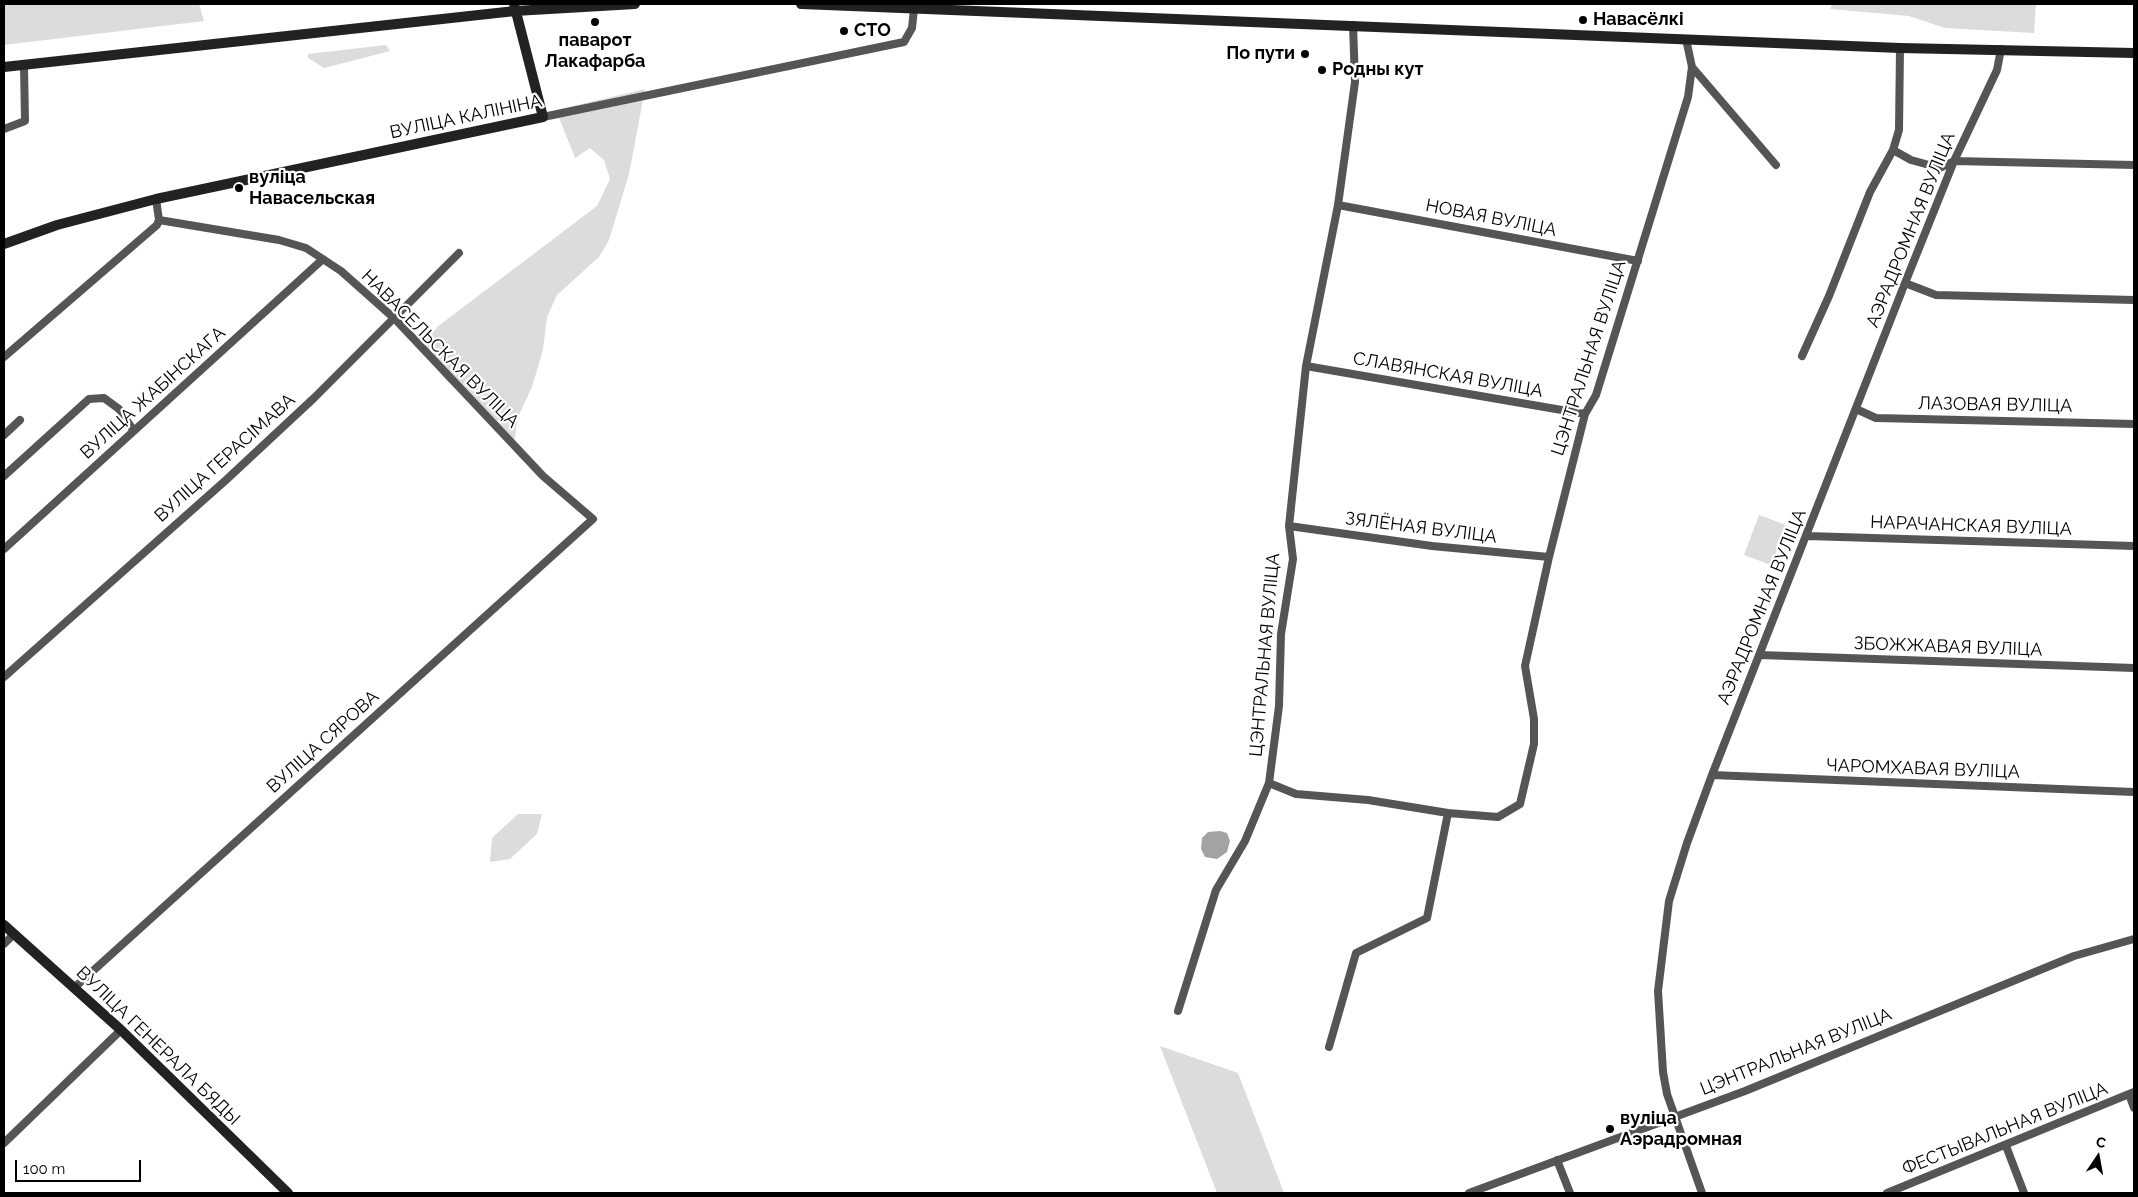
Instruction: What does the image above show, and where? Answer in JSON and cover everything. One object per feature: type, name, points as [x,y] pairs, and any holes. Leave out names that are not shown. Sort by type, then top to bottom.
[{"type":"main road","points":[[4,67],[515,8],[635,4]]},
{"type":"main road","points":[[801,4],[1900,48],[2134,53]]},
{"type":"main road","points":[[515,8],[544,116]]},
{"type":"main road","name":"ВУЛІЦА КАЛІНІНА","points":[[4,244],[57,225],[156,200],[544,116]]},
{"type":"main road","name":"ВУЛІЦА ГЕНЕРАЛА БЯДЫ","points":[[4,925],[121,1030],[288,1193]]},
{"type":"street","name":"ВУЛІЦА КАЛІНІНА","points":[[544,116],[904,42],[912,28],[914,9]]},
{"type":"street","name":"ЦЭНТРАЛЬНАЯ ВУЛІЦА","points":[[1353,25],[1355,82],[1338,205],[1306,366],[1289,526],[1293,559],[1281,634],[1279,706],[1269,783],[1296,794],[1368,800],[1448,813],[1498,817],[1520,804],[1534,744],[1534,719],[1525,666],[1549,557],[1585,414],[1596,394],[1688,97],[1692,67],[1686,39]]},
{"type":"street","points":[[1802,356],[1829,296],[1870,192],[1894,150],[1898,130],[1900,48]]},
{"type":"street","name":"АЭРАДРОМНАЯ ВУЛІЦА","points":[[1702,1193],[1667,1094],[1663,1072],[1658,991],[1669,901],[1687,843],[1712,775],[1954,161],[1997,70],[2001,49]]},
{"type":"street","points":[[4,129],[25,121],[24,65]]},
{"type":"street","points":[[1692,67],[1776,165]]},
{"type":"street","points":[[1894,150],[1912,160],[1940,168],[1954,161],[2134,165]]},
{"type":"street","points":[[4,357],[157,225],[159,220],[156,200]]},
{"type":"street","name":"НОВАЯ ВУЛІЦА","points":[[1338,205],[1638,261]]},
{"type":"street","name":"НАВАСЕЛЬСКАЯ ВУЛІЦА","points":[[159,220],[279,240],[306,248],[323,259],[340,271],[395,319],[543,476],[592,518]]},
{"type":"street","name":"ВУЛІЦА ГЕРАСІМАВА","points":[[4,677],[226,480],[395,319],[459,253]]},
{"type":"street","name":"ВУЛІЦА ЖАБІНСКАГА","points":[[4,549],[323,259]]},
{"type":"street","points":[[1905,283],[1936,294],[2134,300]]},
{"type":"street","name":"СЛАВЯНСКАЯ ВУЛІЦА","points":[[1306,366],[1585,414]]},
{"type":"street","points":[[4,476],[89,398],[104,398],[119,409],[134,431]]},
{"type":"street","name":"ЛАЗОВАЯ ВУЛІЦА","points":[[1856,409],[1876,418],[2134,424]]},
{"type":"street","points":[[4,435],[20,420]]},
{"type":"street","name":"ВУЛІЦА СЯРОВА","points":[[74,988],[592,518]]},
{"type":"street","name":"ЗЯЛЁНАЯ ВУЛІЦА","points":[[1289,526],[1432,546],[1549,557]]},
{"type":"street","name":"НАРАЧАНСКАЯ ВУЛІЦА","points":[[1807,536],[2134,546]]},
{"type":"street","name":"ЗБОЖЖАВАЯ ВУЛІЦА","points":[[1760,655],[2134,668]]},
{"type":"street","name":"ЧАРОМХАВАЯ ВУЛІЦА","points":[[1712,775],[2134,792]]},
{"type":"street","points":[[1178,1011],[1216,890],[1245,841],[1269,783]]},
{"type":"street","points":[[1329,1047],[1356,953],[1427,918],[1448,813]]},
{"type":"street","points":[[4,944],[14,934]]},
{"type":"street","name":"ЦЭНТРАЛЬНАЯ ВУЛІЦА","points":[[1469,1193],[1744,1091],[2074,956],[2134,939]]},
{"type":"street","points":[[4,1143],[121,1030]]},
{"type":"street","points":[[2132,1093],[2134,1108]]},
{"type":"street","name":"ФЕСТЫВАЛЬНАЯ ВУЛІЦА","points":[[1887,1193],[2132,1093]]},
{"type":"street","points":[[2006,1146],[2024,1193]]},
{"type":"street","points":[[1557,1160],[1570,1193]]},
{"type":"shaded area","points":[[4,4],[199,4],[204,21],[4,45]]},
{"type":"shaded area","points":[[1832,4],[2036,4],[2034,33],[1945,28],[1909,16],[1830,9]]},
{"type":"shaded area","points":[[386,45],[390,51],[324,68],[308,58],[308,54]]},
{"type":"shaded area","points":[[645,89],[629,174],[609,240],[599,257],[557,295],[547,317],[543,350],[532,387],[518,417],[514,443],[444,378],[421,348],[437,327],[597,206],[610,179],[604,160],[590,148],[575,158],[556,110]]},
{"type":"shaded area","points":[[1759,515],[1786,525],[1771,565],[1744,555]]},
{"type":"shaded area","points":[[518,814],[542,814],[537,834],[510,859],[490,862],[492,838]]},
{"type":"shaded area","points":[[1220,831],[1227,833],[1230,841],[1227,852],[1217,859],[1205,857],[1201,849],[1202,838],[1208,832]]},
{"type":"shaded area","points":[[1160,1046],[1238,1073],[1284,1193],[1217,1193]]},
{"type":"place","name":"Навасёлкі","points":[[1583,20]]},
{"type":"place","name":"паварот Лакафарба","points":[[595,22]]},
{"type":"place","name":"СТО","points":[[844,31]]},
{"type":"place","name":"По пути","points":[[1305,54]]},
{"type":"place","name":"Родны кут","points":[[1322,70]]},
{"type":"place","name":"вуліца Навасельская","points":[[239,188]]},
{"type":"place","name":"вуліца Аэрадромная","points":[[1610,1129]]}]
